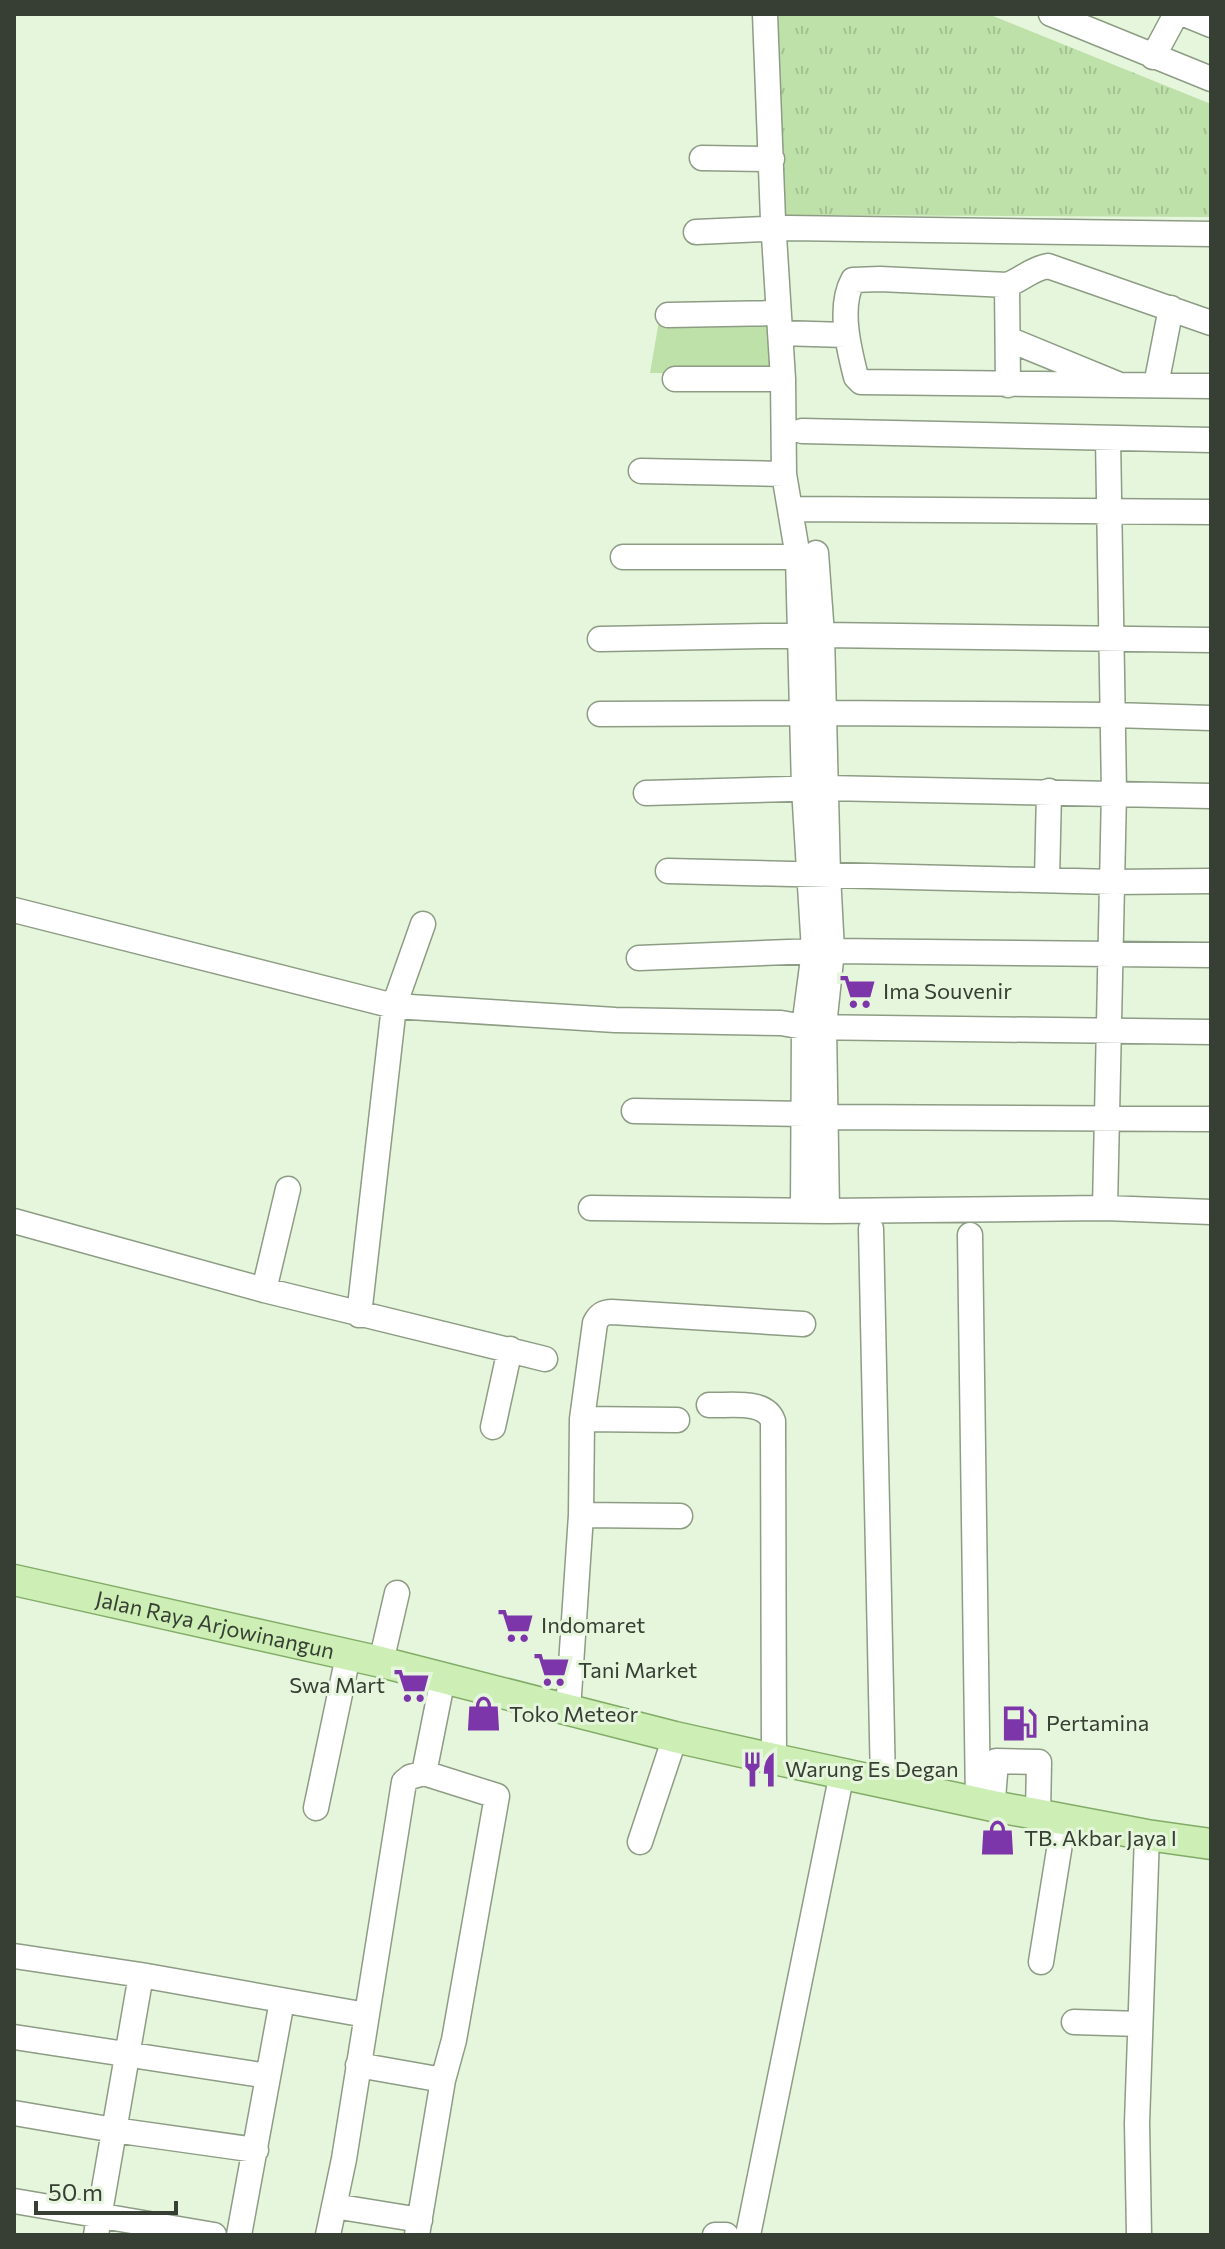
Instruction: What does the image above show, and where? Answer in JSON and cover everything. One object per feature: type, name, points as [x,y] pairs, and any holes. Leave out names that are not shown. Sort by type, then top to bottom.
[{"type":"main road","name":"Jalan Raya Arjowinangun","points":[[14,1580],[381,1662],[774,1759],[986,1804],[1211,1844]]},
{"type":"street","points":[[765,14],[783,379],[784,474],[791,509],[807,555],[812,636],[812,713],[823,951],[814,1027],[815,1210]]},
{"type":"street","points":[[1051,14],[1211,79]]},
{"type":"street","points":[[1153,57],[1176,14]]},
{"type":"street","points":[[1184,14],[1211,25]]},
{"type":"street","points":[[702,158],[772,159]]},
{"type":"street","points":[[696,232],[773,224],[1211,234]]},
{"type":"street","points":[[1211,323],[1048,266],[1032,269],[1022,280],[1007,285],[853,280],[849,287],[845,335],[856,377],[861,382],[1211,386]]},
{"type":"street","points":[[1007,285],[1008,385]]},
{"type":"street","points":[[1156,385],[1171,308]]},
{"type":"street","points":[[668,315],[779,323],[845,335]]},
{"type":"street","points":[[1008,339],[1120,385]]},
{"type":"street","points":[[675,379],[783,379]]},
{"type":"street","points":[[802,431],[1211,440]]},
{"type":"street","points":[[1105,1208],[1114,792],[1108,438]]},
{"type":"street","points":[[641,471],[784,474]]},
{"type":"street","points":[[791,509],[1211,512]]},
{"type":"street","points":[[623,557],[807,555]]},
{"type":"street","points":[[600,639],[812,636],[1211,640]]},
{"type":"street","points":[[600,714],[1211,718]]},
{"type":"street","points":[[646,793],[815,788],[1211,796]]},
{"type":"street","points":[[1047,880],[1049,791]]},
{"type":"street","points":[[668,871],[1113,882],[1211,881]]},
{"type":"street","points":[[14,910],[394,1006],[615,1020],[781,1023],[814,1027],[1211,1032]]},
{"type":"street","points":[[359,1315],[394,1006],[423,924]]},
{"type":"street","points":[[639,958],[823,951],[1211,955]]},
{"type":"street","points":[[634,1111],[1211,1119]]},
{"type":"street","points":[[264,1290],[288,1189]]},
{"type":"street","points":[[591,1208],[1105,1208],[1211,1212]]},
{"type":"street","points":[[14,1221],[359,1315],[545,1359]]},
{"type":"street","points":[[871,1229],[883,1783]]},
{"type":"street","points":[[970,1235],[986,1804]]},
{"type":"street","points":[[568,1710],[581,1515],[582,1419],[595,1323],[605,1312],[803,1324]]},
{"type":"street","points":[[493,1427],[510,1349]]},
{"type":"street","points":[[709,1405],[761,1407],[770,1413],[773,1421],[774,1759]]},
{"type":"street","points":[[582,1419],[677,1420]]},
{"type":"street","points":[[581,1515],[680,1516]]},
{"type":"street","points":[[381,1662],[397,1593]]},
{"type":"street","points":[[316,1808],[348,1656]]},
{"type":"street","points":[[424,1773],[443,1678]]},
{"type":"street","points":[[640,1842],[675,1737]]},
{"type":"street","points":[[986,1804],[996,1761],[1039,1762],[1051,1816],[1041,1962]]},
{"type":"street","points":[[328,2235],[404,1782],[424,1773],[497,1796],[454,2040],[443,2080],[419,2228],[334,2206]]},
{"type":"street","points":[[748,2235],[842,1773]]},
{"type":"street","points":[[1139,2235],[1137,2123],[1147,1835]]},
{"type":"street","points":[[14,1956],[366,2015]]},
{"type":"street","points":[[98,2225],[141,1975]]},
{"type":"street","points":[[239,2235],[282,2001]]},
{"type":"street","points":[[1074,2022],[1140,2024]]},
{"type":"street","points":[[14,2037],[268,2076]]},
{"type":"street","points":[[358,2065],[443,2080]]},
{"type":"street","points":[[14,2113],[256,2150]]},
{"type":"street","points":[[14,2201],[98,2225],[214,2235]]},
{"type":"street","points":[[715,2235],[726,2235]]},
{"type":"green space","points":[[777,14],[988,14],[1211,104],[1211,217],[785,215]]},
{"type":"green space","points":[[659,321],[770,322],[770,374],[650,373]]},
{"type":"place","name":"Ima Souvenir","points":[[857,991]]},
{"type":"place","name":"Indomaret","points":[[515,1625]]},
{"type":"place","name":"Tani Market","points":[[552,1670]]},
{"type":"place","name":"Swa Mart","points":[[411,1685]]},
{"type":"place","name":"Toko Meteor","points":[[483,1714]]},
{"type":"place","name":"Pertamina","points":[[1020,1723]]},
{"type":"place","name":"Warung Es Degan","points":[[759,1769]]},
{"type":"place","name":"TB. Akbar Jaya I","points":[[998,1838]]}]
